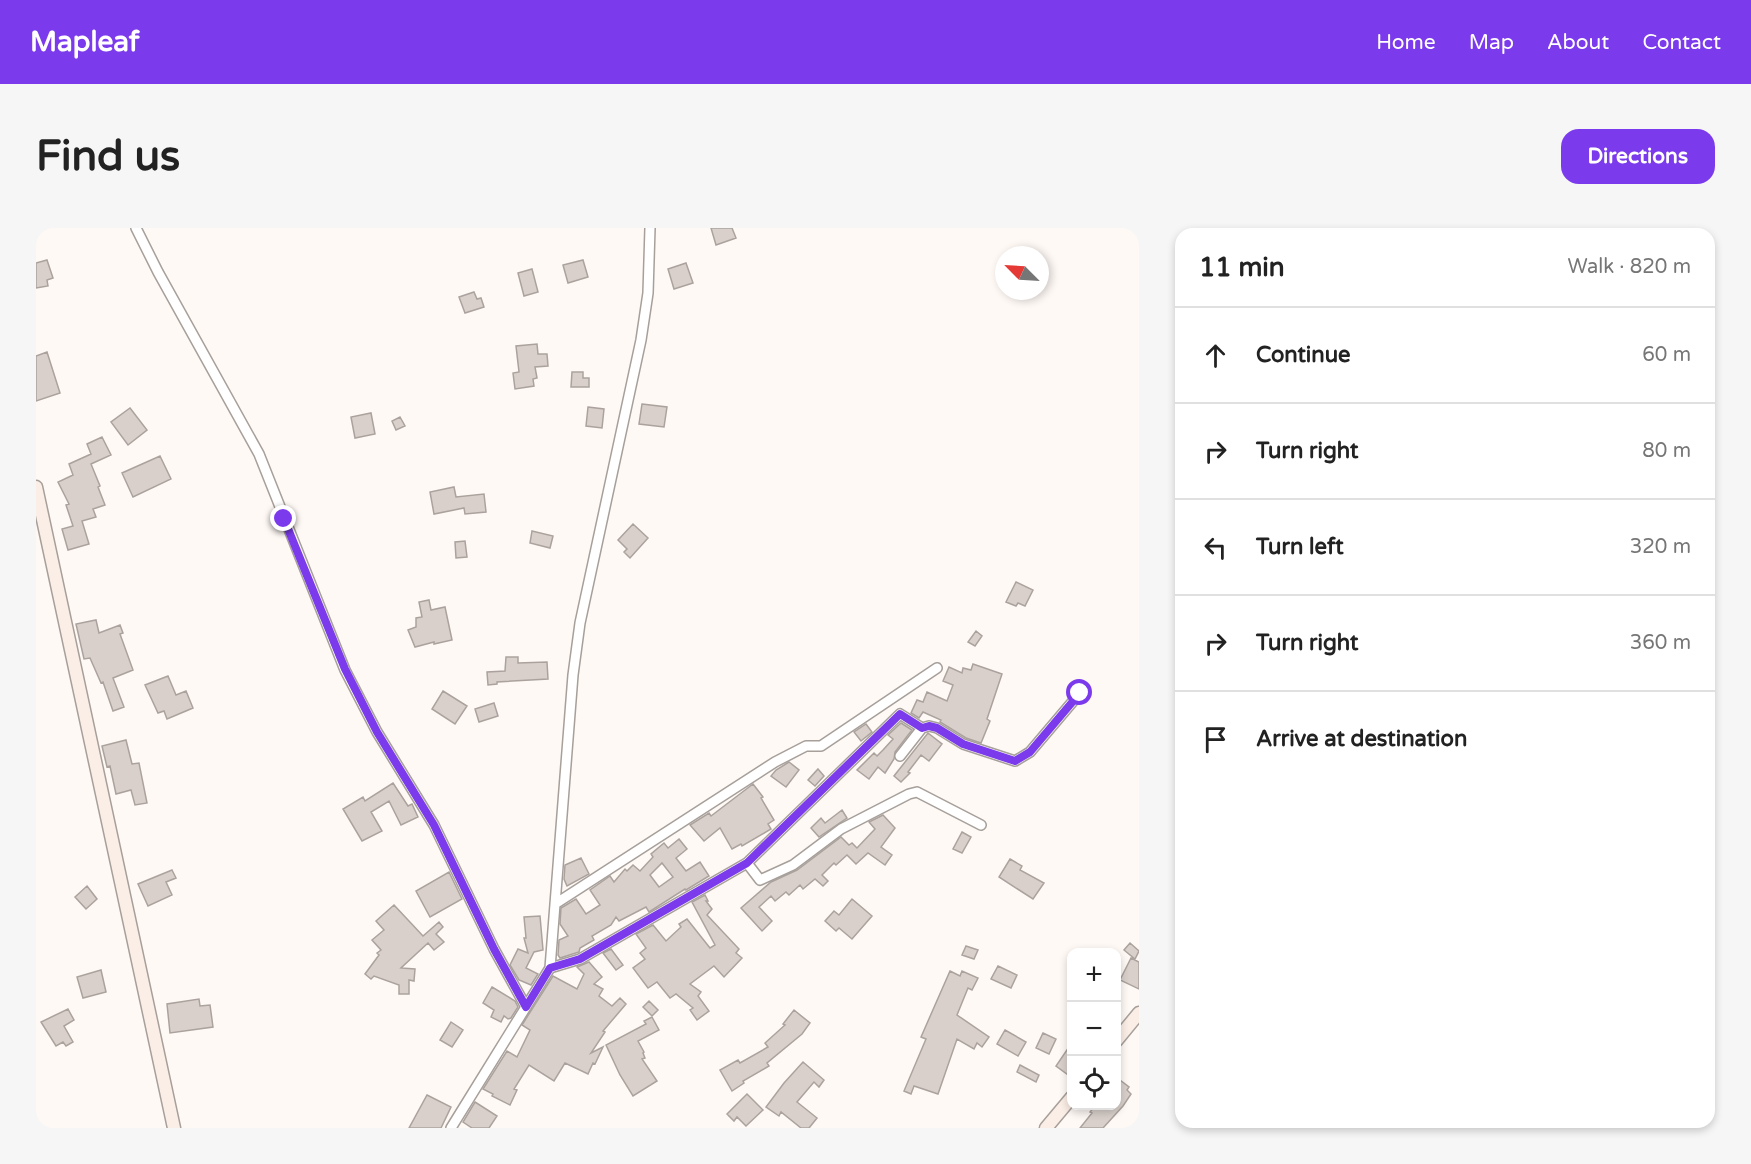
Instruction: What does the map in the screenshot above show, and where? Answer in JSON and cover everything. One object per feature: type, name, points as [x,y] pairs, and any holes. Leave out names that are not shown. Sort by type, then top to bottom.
[{"type":"street","points":[[136,228],[259,454],[345,669],[377,732],[434,825],[494,949],[526,1007]]},
{"type":"street","points":[[451,1128],[550,968],[573,675],[580,623],[641,340],[648,293],[650,228]]},
{"type":"street","points":[[36,487],[174,1128]]},
{"type":"street","points":[[555,904],[775,762],[806,746],[820,746],[937,669]]},
{"type":"street","points":[[900,756],[922,728],[929,726],[937,728],[963,744],[1015,761],[1030,752],[1080,693]]},
{"type":"street","points":[[550,968],[580,959],[747,863],[900,714],[922,728]]},
{"type":"street","points":[[747,863],[760,880],[793,865],[841,829],[917,792],[981,825]]},
{"type":"street","points":[[1121,1035],[1139,1014]]},
{"type":"street","points":[[1046,1128],[1067,1102]]},
{"type":"building","points":[[711,228],[732,228],[736,238],[716,245]]},
{"type":"building","points":[[47,260],[53,278],[47,280],[48,286],[36,288],[36,263]]},
{"type":"building","points":[[583,260],[588,277],[568,283],[563,265]]},
{"type":"building","points":[[686,263],[693,283],[674,289],[668,269]]},
{"type":"building","points":[[532,269],[538,292],[524,296],[518,273]]},
{"type":"building","points":[[474,292],[477,299],[481,298],[484,307],[465,313],[459,297]]},
{"type":"building","points":[[537,344],[538,354],[547,354],[548,366],[535,367],[537,378],[533,379],[534,386],[515,389],[513,373],[519,372],[516,346]]},
{"type":"building","points":[[47,352],[60,393],[36,401],[36,356]]},
{"type":"building","points":[[572,372],[583,372],[583,378],[589,378],[589,387],[571,387]]},
{"type":"building","points":[[642,404],[667,407],[664,427],[639,424]]},
{"type":"building","points":[[588,407],[604,409],[602,428],[586,426]]},
{"type":"building","points":[[130,408],[147,430],[128,445],[111,422]]},
{"type":"building","points":[[371,413],[375,434],[355,438],[351,417]]},
{"type":"building","points":[[400,417],[405,426],[396,430],[392,421]]},
{"type":"building","points":[[102,437],[111,455],[91,464],[105,505],[93,509],[96,517],[82,521],[89,544],[68,550],[62,529],[73,526],[66,505],[69,504],[58,482],[73,475],[69,464],[91,454],[87,444]]},
{"type":"building","points":[[160,456],[171,479],[133,497],[122,473]]},
{"type":"building","points":[[454,487],[456,497],[484,494],[486,512],[465,514],[464,508],[434,514],[430,492]]},
{"type":"building","points":[[633,524],[648,538],[630,558],[624,552],[627,549],[618,540]]},
{"type":"building","points":[[532,531],[553,536],[550,548],[530,543]]},
{"type":"building","points":[[465,541],[467,557],[456,558],[455,542]]},
{"type":"building","points":[[1016,582],[1033,590],[1025,606],[1018,603],[1016,606],[1006,602]]},
{"type":"building","points":[[429,600],[431,610],[445,607],[452,640],[415,647],[408,630],[416,627],[416,618],[422,617],[419,602]]},
{"type":"building","points":[[96,620],[99,633],[120,625],[123,633],[120,634],[133,670],[113,678],[124,707],[113,711],[103,682],[101,683],[90,658],[84,659],[76,624]]},
{"type":"building","points":[[976,631],[982,636],[975,646],[968,642]]},
{"type":"building","points":[[506,657],[518,657],[518,663],[547,662],[548,679],[497,682],[497,684],[488,685],[487,672],[505,671]]},
{"type":"building","points":[[973,664],[1002,674],[987,719],[990,721],[981,743],[966,738],[940,722],[941,720],[923,712],[919,718],[911,713],[917,700],[923,702],[927,692],[947,701],[953,685],[943,681],[949,667],[962,673],[963,668],[971,670]]},
{"type":"building","points":[[168,676],[176,695],[186,691],[193,708],[167,719],[164,711],[158,713],[145,685]]},
{"type":"building","points":[[443,691],[467,706],[455,724],[432,709]]},
{"type":"building","points":[[494,703],[498,716],[479,722],[475,709]]},
{"type":"building","points":[[901,723],[912,730],[895,752],[894,759],[885,773],[878,767],[869,779],[857,770],[874,753],[877,756],[883,750],[893,739],[888,735]]},
{"type":"building","points":[[866,724],[872,732],[861,741],[854,732]]},
{"type":"building","points":[[928,733],[942,744],[929,761],[921,755],[908,772],[910,773],[901,782],[894,776]]},
{"type":"building","points":[[126,740],[132,764],[139,763],[147,803],[135,805],[131,790],[116,794],[110,766],[107,767],[102,746]]},
{"type":"building","points":[[789,762],[799,770],[786,787],[771,776]]},
{"type":"building","points":[[818,769],[824,776],[815,786],[808,780]]},
{"type":"building","points":[[393,783],[408,806],[412,804],[418,817],[401,825],[389,801],[371,812],[382,831],[362,841],[343,809],[363,797],[365,801]]},
{"type":"building","points":[[753,784],[763,797],[761,798],[774,820],[768,824],[771,829],[742,846],[741,844],[732,849],[720,828],[704,841],[690,825],[709,813],[711,816]]},
{"type":"building","points":[[842,810],[847,818],[819,837],[811,828],[821,818],[825,823]]},
{"type":"building","points":[[883,815],[895,828],[881,847],[892,855],[885,865],[868,853],[856,864],[847,855],[836,865],[834,863],[822,875],[828,881],[823,886],[815,879],[803,889],[800,885],[789,895],[786,892],[775,901],[771,896],[759,907],[772,921],[762,931],[741,908],[771,882],[797,870],[841,837],[849,845],[852,843],[857,848],[875,829],[869,822]]},
{"type":"building","points":[[962,832],[971,837],[962,853],[953,849]]},
{"type":"building","points":[[679,839],[687,849],[676,858],[686,871],[700,862],[709,876],[649,912],[646,907],[619,921],[616,917],[611,925],[592,936],[594,940],[580,948],[579,952],[560,958],[558,955],[559,940],[568,936],[560,924],[561,908],[576,899],[586,914],[600,905],[590,890],[610,876],[614,882],[625,869],[627,871],[633,865],[640,871],[653,857],[651,854],[664,843],[668,848]],"holes":[[[662,863],[673,877],[659,887],[650,875]]]},
{"type":"building","points":[[581,858],[589,874],[567,886],[564,879],[565,865]]},
{"type":"building","points":[[1010,859],[1022,866],[1020,870],[1044,883],[1033,899],[999,877]]},
{"type":"building","points":[[172,870],[176,878],[166,882],[172,895],[148,906],[138,884]]},
{"type":"building","points":[[449,872],[462,899],[430,917],[416,891]]},
{"type":"building","points":[[87,886],[97,899],[86,909],[75,897]]},
{"type":"building","points":[[705,895],[712,909],[707,915],[739,949],[736,953],[742,958],[724,977],[714,966],[690,984],[701,992],[698,996],[709,1011],[697,1020],[690,1010],[693,1008],[676,994],[670,998],[657,982],[648,988],[633,968],[645,959],[640,953],[646,948],[636,934],[653,925],[666,941],[681,927],[679,924],[687,919],[710,948],[715,945],[692,902]]},
{"type":"building","points":[[852,899],[872,916],[852,939],[839,928],[836,931],[825,921],[834,911],[839,915]]},
{"type":"building","points":[[394,905],[423,936],[439,922],[443,927],[436,934],[444,942],[434,950],[428,943],[401,968],[415,969],[414,981],[409,980],[409,994],[399,994],[399,985],[374,976],[371,979],[365,974],[381,950],[372,940],[384,930],[376,921]]},
{"type":"building","points":[[540,916],[543,950],[534,952],[526,968],[538,974],[531,985],[519,980],[510,965],[518,949],[528,953],[524,938],[526,938],[524,917]]},
{"type":"building","points":[[1130,943],[1139,951],[1135,959],[1124,950]]},
{"type":"building","points":[[966,946],[978,950],[974,959],[962,955]]},
{"type":"building","points":[[611,949],[623,965],[616,970],[603,953]]},
{"type":"building","points":[[1131,958],[1139,962],[1139,989],[1121,980]]},
{"type":"building","points":[[589,962],[602,977],[594,984],[603,989],[599,996],[612,1006],[620,998],[626,1004],[603,1031],[605,1032],[591,1053],[603,1047],[588,1074],[565,1063],[554,1081],[529,1065],[514,1089],[517,1090],[510,1105],[483,1089],[507,1051],[517,1057],[530,1030],[522,1025],[553,976],[577,989],[584,974],[577,967]]},
{"type":"building","points":[[998,966],[1017,975],[1011,988],[991,979]]},
{"type":"building","points":[[101,970],[106,992],[83,998],[77,977]]},
{"type":"building","points":[[950,971],[960,976],[962,971],[978,978],[972,990],[968,988],[957,1015],[989,1037],[982,1047],[977,1043],[974,1049],[957,1039],[938,1094],[914,1086],[911,1094],[904,1091],[926,1039],[921,1037]]},
{"type":"building","points":[[492,987],[515,1001],[518,1007],[511,1018],[504,1016],[501,1022],[491,1017],[494,1010],[483,1003]]},
{"type":"building","points":[[199,999],[200,1006],[210,1005],[213,1027],[170,1033],[167,1004]]},
{"type":"building","points":[[649,1001],[658,1010],[652,1016],[643,1007]]},
{"type":"building","points":[[68,1009],[74,1020],[64,1026],[73,1042],[66,1046],[63,1042],[56,1046],[41,1022]]},
{"type":"building","points":[[794,1010],[810,1023],[802,1034],[767,1063],[769,1066],[743,1081],[744,1083],[732,1091],[720,1070],[738,1060],[740,1063],[768,1047],[765,1043],[785,1025],[783,1024]]},
{"type":"building","points":[[652,1017],[659,1030],[638,1041],[644,1052],[645,1058],[642,1059],[657,1081],[633,1096],[606,1045],[646,1024],[644,1021]]},
{"type":"building","points":[[451,1022],[463,1030],[452,1047],[440,1040]]},
{"type":"building","points":[[1005,1030],[1026,1042],[1018,1056],[997,1044]]},
{"type":"building","points":[[1043,1033],[1056,1039],[1049,1054],[1036,1048]]},
{"type":"building","points":[[1067,1050],[1067,1074],[1056,1066]]},
{"type":"building","points":[[803,1062],[824,1080],[819,1087],[814,1082],[797,1102],[817,1118],[809,1128],[801,1128],[781,1112],[779,1116],[766,1107]]},
{"type":"building","points":[[1020,1065],[1039,1075],[1036,1082],[1017,1072]]},
{"type":"building","points":[[1121,1081],[1129,1087],[1127,1090],[1131,1094],[1121,1108]]},
{"type":"building","points":[[747,1094],[763,1110],[746,1126],[737,1117],[734,1121],[727,1114]]},
{"type":"building","points":[[427,1095],[451,1107],[441,1128],[409,1128]]},
{"type":"building","points":[[475,1102],[497,1116],[489,1128],[472,1128],[463,1122]]},
{"type":"building","points":[[1092,1110],[1119,1110],[1103,1128],[1080,1128],[1092,1113],[1090,1112]]},
{"type":"route","points":[[284,519],[345,669],[377,732],[434,825],[494,949],[526,1007],[550,968],[580,959],[747,863],[900,714],[922,728],[929,726],[937,728],[963,744],[1015,761],[1030,752],[1080,693]]}]
